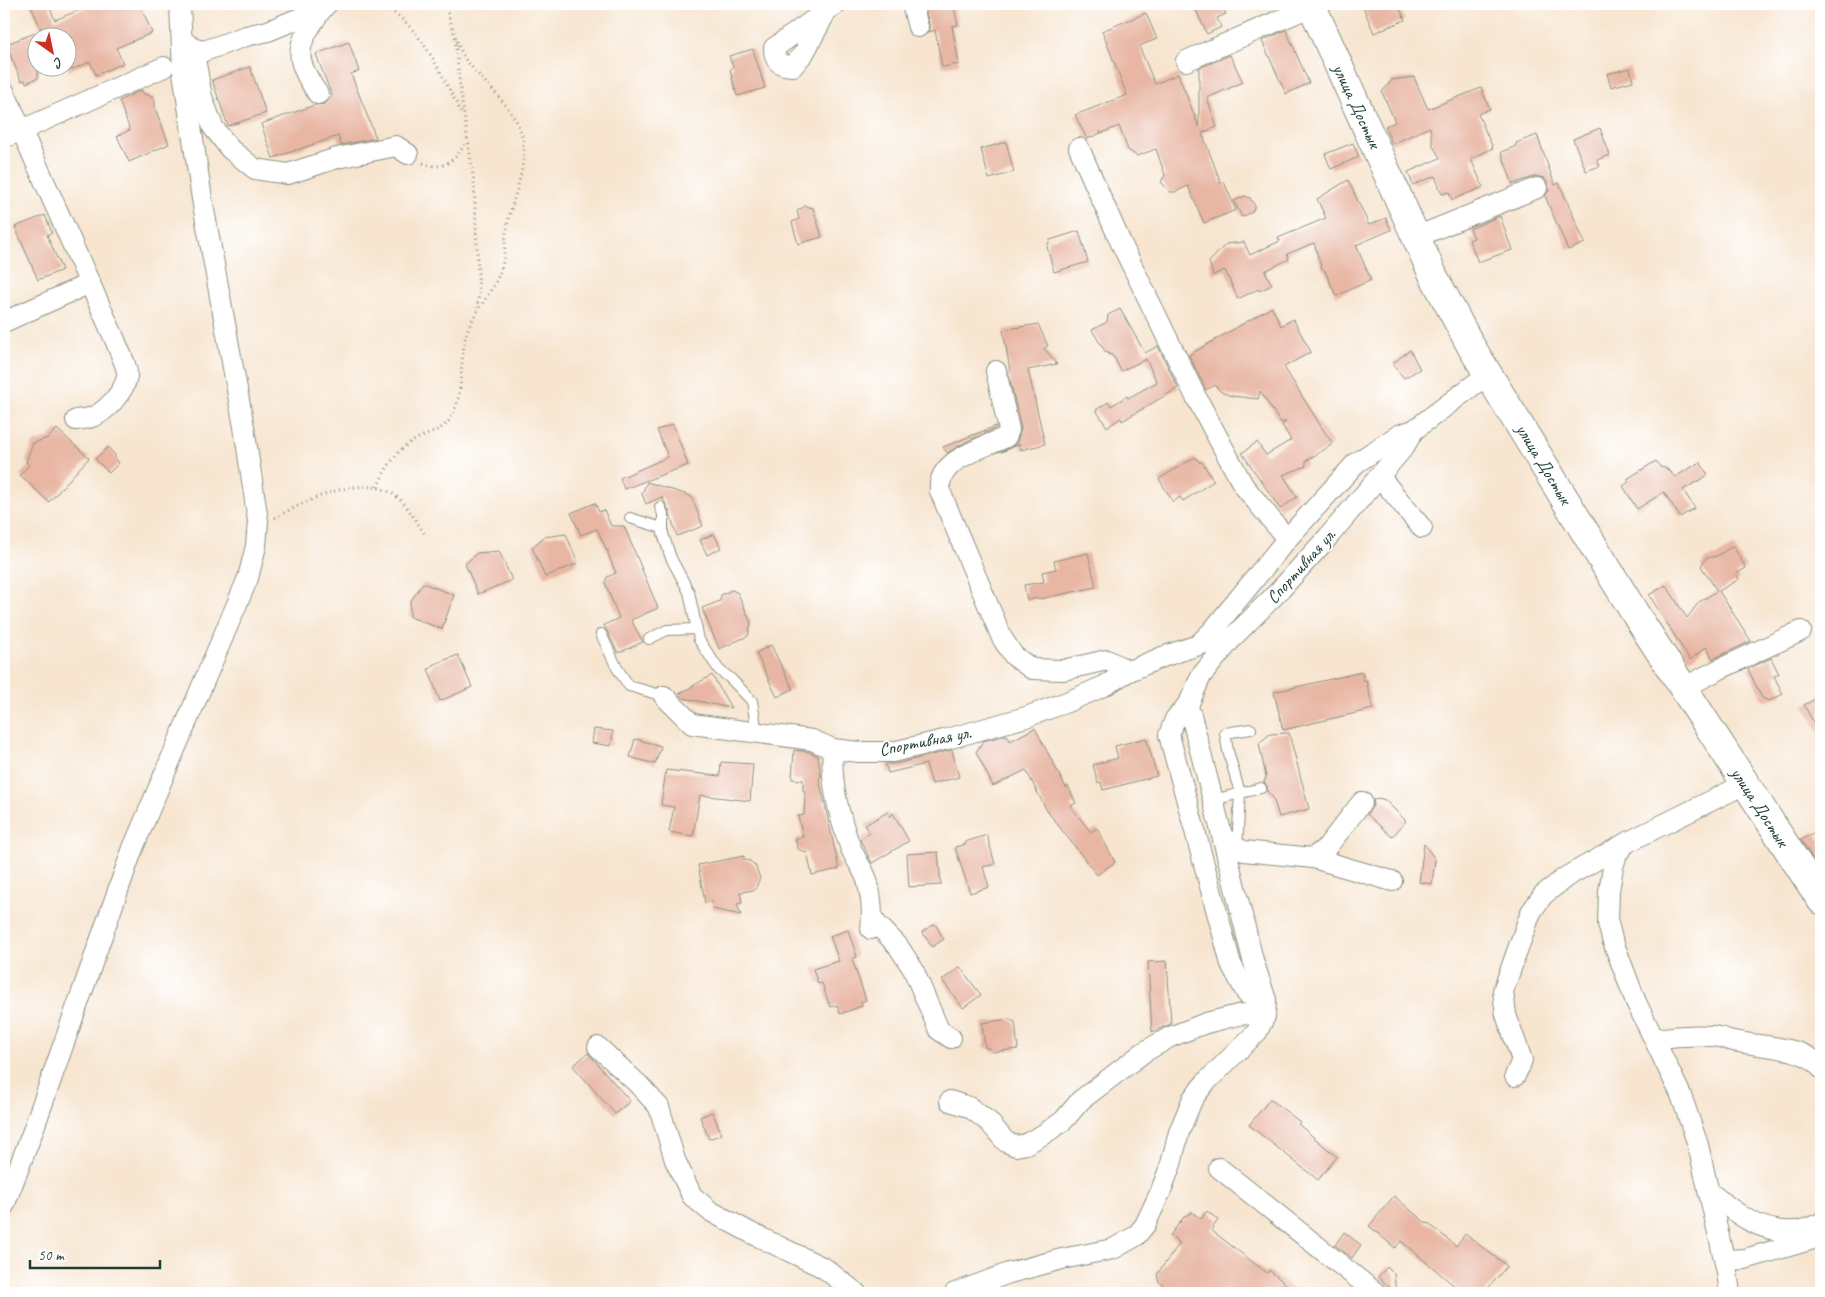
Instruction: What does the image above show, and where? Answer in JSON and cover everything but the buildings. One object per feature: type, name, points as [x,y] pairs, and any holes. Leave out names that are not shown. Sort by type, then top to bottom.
[{"type":"main road","name":"улица Достык","points":[[1311,5],[1434,277],[1472,348],[1636,615],[1745,784],[1819,890]]},
{"type":"street","points":[[180,4],[202,97],[213,127],[230,149],[255,169],[288,174],[337,158],[396,146],[408,154]]},
{"type":"street","points":[[912,4],[918,27]]},
{"type":"street","points":[[1186,62],[1311,5]]},
{"type":"street","points":[[189,44],[204,51],[246,36],[268,32],[325,7]]},
{"type":"street","points":[[318,94],[306,76],[300,60],[302,43],[325,7]]},
{"type":"street","points":[[4,1206],[12,1160],[133,848],[248,578],[256,546],[258,521],[244,427],[202,199],[183,72],[189,44]]},
{"type":"street","points":[[12,134],[164,67]]},
{"type":"street","points":[[4,91],[12,134],[90,283],[116,342],[127,376],[118,396],[105,410],[93,417],[76,420]]},
{"type":"street","points":[[1079,148],[1121,243],[1195,395],[1230,461],[1243,485],[1287,538]]},
{"type":"street","points":[[1416,237],[1537,188]]},
{"type":"street","points":[[4,322],[90,283]]},
{"type":"street","points":[[996,371],[1009,430],[1006,437],[953,462],[944,472],[939,483],[940,491],[1002,638],[1014,656],[1032,669],[1063,670],[1107,660],[1129,671]]},
{"type":"street","name":"Спортивная ул.","points":[[1198,644],[1213,630],[1287,538],[1356,463],[1399,435],[1414,430],[1488,374]]},
{"type":"street","name":"Спортивная ул.","points":[[1265,1008],[1247,994],[1231,964],[1169,735],[1175,719],[1188,704],[1201,676],[1234,636],[1292,577],[1404,447],[1414,430]]},
{"type":"street","points":[[1379,476],[1422,528]]},
{"type":"street","points":[[1683,688],[1801,630]]},
{"type":"street","name":"Спортивная ул.","points":[[664,696],[692,724],[812,740],[833,749],[859,752],[892,752],[944,740],[1026,717],[1067,702],[1104,686],[1129,671],[1198,644],[1217,638],[1234,636]]},
{"type":"street","points":[[955,1293],[1010,1273],[1069,1257],[1113,1249],[1136,1236],[1145,1225],[1160,1193],[1171,1164],[1179,1132],[1193,1098],[1206,1082],[1257,1032],[1265,1008],[1253,960],[1230,842],[1213,800],[1188,704]]},
{"type":"street","points":[[833,749],[831,766],[834,786],[849,845],[866,879],[872,924],[898,946],[913,969],[939,1030],[951,1038]]},
{"type":"street","points":[[1515,1076],[1522,1060],[1506,1015],[1504,991],[1531,912],[1543,895],[1566,877],[1604,854],[1745,784]]},
{"type":"street","points":[[1313,858],[1327,847],[1362,802]]},
{"type":"street","points":[[1230,842],[1244,851],[1313,858],[1392,881]]},
{"type":"street","points":[[1626,843],[1617,854],[1614,867],[1609,891],[1608,923],[1612,939],[1636,1002],[1681,1095],[1698,1145],[1725,1260],[1730,1293]]},
{"type":"street","points":[[950,1101],[969,1106],[989,1122],[1006,1142],[1016,1146],[1026,1144],[1063,1121],[1081,1100],[1144,1052],[1170,1038],[1206,1023],[1265,1008]]},
{"type":"street","points":[[1655,1040],[1687,1036],[1714,1036],[1738,1042],[1791,1050],[1807,1056],[1821,1068]]},
{"type":"street","points":[[598,1047],[638,1084],[659,1107],[675,1160],[692,1196],[710,1211],[824,1268],[856,1293]]},
{"type":"street","points":[[1219,1168],[1376,1293]]},
{"type":"street","points":[[1708,1191],[1749,1222],[1775,1232],[1797,1231],[1821,1223]]},
{"type":"street","points":[[1725,1260],[1745,1259],[1821,1236]]},
{"type":"lane","points":[[660,507],[663,514],[662,528],[670,558],[689,592],[699,640],[718,670],[730,678],[752,701],[757,732]]},
{"type":"lane","points":[[630,518],[662,528]]},
{"type":"lane","points":[[649,640],[667,630],[697,629]]},
{"type":"lane","points":[[602,634],[617,668],[630,686],[664,696]]},
{"type":"lane","points":[[1230,842],[1240,793],[1225,733],[1251,729]]},
{"type":"lane","points":[[1213,800],[1261,788]]},
{"type":"path","points":[[377,487],[385,471],[402,448],[447,424],[458,398],[460,365],[466,334],[476,311],[501,270],[505,251],[506,228],[521,176],[522,137],[511,113],[498,95],[482,80],[465,58],[444,4]]},
{"type":"path","points":[[325,7],[360,5],[393,12],[418,35],[463,116]]},
{"type":"path","points":[[455,36],[463,116],[474,181],[477,216],[479,293],[476,311]]},
{"type":"path","points":[[408,154],[430,166],[444,166],[458,156],[467,141]]},
{"type":"path","points":[[258,528],[282,514],[326,494],[355,487],[377,487],[393,494],[406,506],[424,533]]}]
